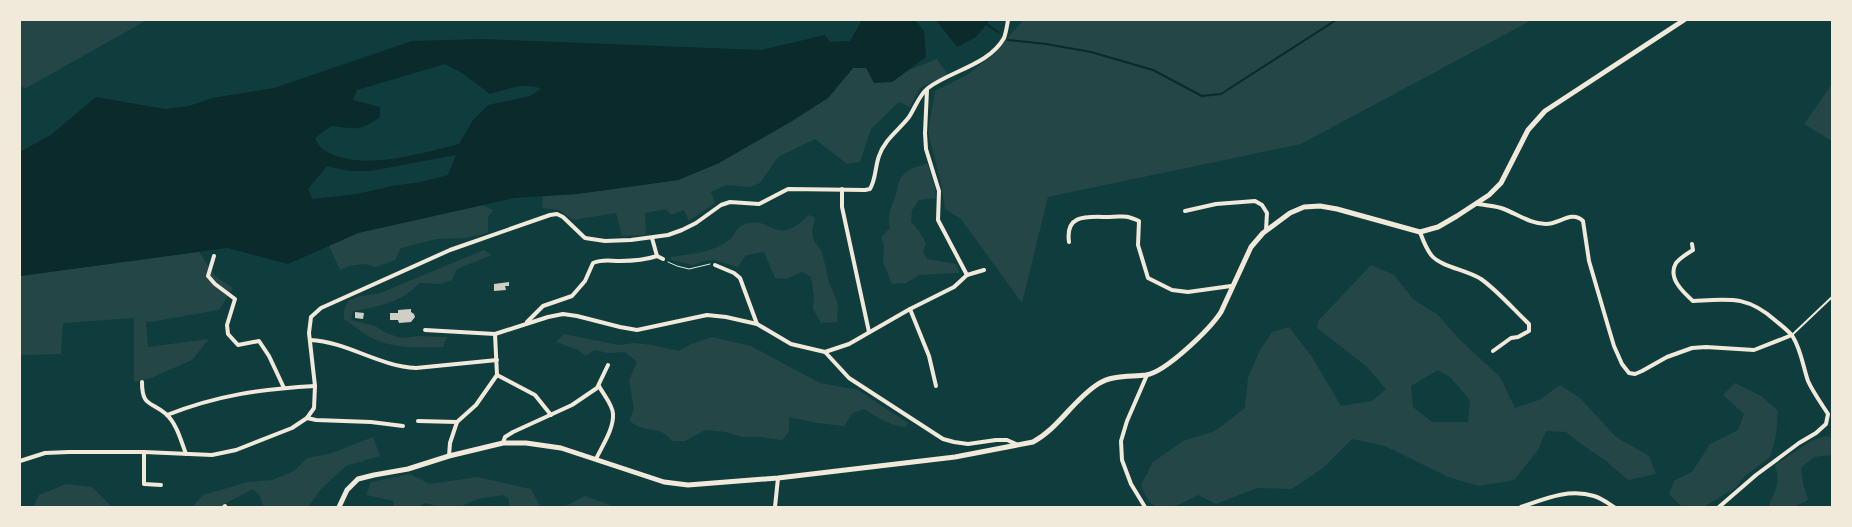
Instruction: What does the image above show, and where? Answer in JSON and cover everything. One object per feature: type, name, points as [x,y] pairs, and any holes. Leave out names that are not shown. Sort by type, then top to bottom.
[{"type":"main road","points":[[339,507],[347,490],[358,479],[374,474],[408,469],[449,456],[503,443],[526,443],[561,448],[664,482],[688,485],[778,478],[955,457],[1033,442],[1044,436],[1099,382],[1115,377],[1148,375],[1157,372],[1173,361],[1215,321],[1228,298],[1251,247],[1266,230],[1290,213],[1304,207],[1320,206],[1420,232],[1438,226],[1478,204],[1496,190],[1528,130],[1545,111],[1684,20]]},
{"type":"street","points":[[20,461],[45,453],[144,452],[212,455],[236,450],[292,428],[307,418],[314,408],[316,386],[309,332],[311,317],[321,308],[450,250],[550,216],[557,214],[564,216],[585,238],[605,241],[652,238],[682,230],[696,223],[721,205],[730,202],[759,204],[788,189],[870,189],[873,184],[879,155],[927,89],[973,65],[992,51],[1004,37],[1008,20]]},
{"type":"street","points":[[927,89],[925,134],[929,158],[939,191],[938,220],[967,275]]},
{"type":"street","points":[[842,189],[842,208],[869,332]]},
{"type":"street","points":[[1184,211],[1216,204],[1255,201],[1267,213],[1266,230]]},
{"type":"street","points":[[1478,204],[1501,208],[1536,223],[1548,224],[1574,216],[1583,221],[1589,261],[1614,346],[1622,364],[1629,373],[1634,374],[1642,371],[1667,357],[1692,348],[1754,350],[1792,335]]},
{"type":"street","points":[[1069,242],[1068,231],[1071,224],[1078,219],[1092,216],[1110,217],[1124,215],[1139,221],[1138,245],[1148,278],[1172,290],[1188,292],[1232,286]]},
{"type":"street","points":[[1420,232],[1433,257],[1439,262],[1461,269],[1481,279],[1530,324],[1529,331],[1518,337],[1511,338],[1493,351]]},
{"type":"street","points":[[652,238],[657,256]]},
{"type":"street","points":[[1692,244],[1693,250],[1677,262],[1674,271],[1678,288],[1693,302],[1723,298],[1741,301],[1755,305],[1771,316],[1792,335],[1800,351],[1809,383],[1828,414],[1826,424],[1816,433],[1799,443],[1719,507]]},
{"type":"street","points":[[214,256],[208,276],[215,284],[235,299],[228,325],[228,334],[238,345],[259,341],[269,356],[284,388]]},
{"type":"street","points":[[526,324],[543,306],[572,296],[584,281],[593,263],[602,259],[619,261],[649,259],[657,256],[663,259]]},
{"type":"street","points":[[715,264],[740,278],[757,324]]},
{"type":"street","points":[[425,330],[494,334],[548,317],[564,314],[620,328],[637,330],[708,315],[726,316],[757,324],[791,344],[825,352],[849,344],[910,309],[954,287],[967,275],[984,270]]},
{"type":"street","points":[[910,309],[929,356],[936,386]]},
{"type":"street","points":[[449,456],[450,443],[457,422],[476,405],[497,375],[494,334]]},
{"type":"street","points":[[310,340],[347,347],[391,365],[404,367],[416,368],[497,360]]},
{"type":"street","points":[[825,352],[849,378],[943,439],[968,444],[1007,440],[1020,446]]},
{"type":"street","points":[[503,443],[505,437],[513,432],[572,404],[599,386],[608,365]]},
{"type":"street","points":[[497,375],[535,394],[550,415]]},
{"type":"street","points":[[1146,507],[1131,484],[1122,460],[1122,441],[1127,422],[1148,375]]},
{"type":"street","points":[[142,382],[142,395],[149,404],[167,415],[177,431],[186,454]]},
{"type":"street","points":[[167,415],[196,404],[232,394],[316,386]]},
{"type":"street","points":[[596,459],[610,430],[614,415],[599,386]]},
{"type":"street","points":[[307,418],[403,426]]},
{"type":"street","points":[[418,421],[457,422]]},
{"type":"street","points":[[144,452],[144,484],[161,484]]},
{"type":"street","points":[[775,507],[778,478]]},
{"type":"street","points":[[1521,507],[1574,492],[1594,496],[1614,507]]},
{"type":"lane","points":[[1792,335],[1832,297]]},
{"type":"path","points":[[663,259],[677,266],[689,269],[705,264],[715,264]]},
{"type":"shaded area","points":[[20,20],[147,20],[26,88],[20,87]]},
{"type":"shaded area","points":[[862,20],[915,20],[924,31],[926,57],[892,82],[874,83],[866,68],[853,68],[828,98],[719,163],[678,180],[577,194],[514,198],[358,233],[288,264],[227,248],[20,276],[20,152],[52,134],[96,97],[165,109],[189,106],[212,98],[274,88],[412,41],[483,39],[761,50],[825,35],[830,42],[850,41]],"holes":[[[445,64],[462,73],[490,94],[522,86],[541,89],[530,96],[488,105],[473,120],[459,144],[409,156],[373,161],[339,157],[324,150],[319,145],[315,138],[331,126],[357,128],[367,125],[380,117],[380,107],[353,100],[357,90]],[[456,155],[448,175],[421,182],[357,194],[312,199],[308,189],[327,166],[349,171],[371,171]]]},
{"type":"shaded area","points":[[936,20],[990,20],[976,37],[957,47]]},
{"type":"shaded area","points":[[1023,20],[1532,20],[1301,144],[1048,197],[1022,303],[961,219],[945,209],[941,183],[928,132],[935,91],[967,75],[994,54]]},
{"type":"shaded area","points":[[937,59],[948,75],[920,88],[910,107],[899,102],[871,129],[860,162],[847,164],[815,139],[778,157],[760,183],[750,187],[726,185],[711,192],[715,203],[689,221],[684,210],[671,215],[666,209],[645,213],[646,235],[622,236],[616,213],[573,220],[559,210],[542,208],[543,196],[577,194],[678,180],[719,163],[828,98],[853,68],[866,68],[892,82],[907,71]]},
{"type":"shaded area","points":[[1832,84],[1832,141],[1804,124]]},
{"type":"shaded area","points":[[927,163],[935,188],[936,198],[919,200],[912,210],[911,222],[926,243],[923,251],[927,259],[956,264],[960,273],[919,275],[906,283],[892,284],[883,262],[884,246],[881,237],[890,228],[890,212],[900,179],[907,171]]},
{"type":"shaded area","points":[[482,205],[493,210],[488,217],[488,233],[466,238],[437,239],[401,248],[395,260],[376,267],[366,264],[349,266],[340,270],[329,246],[358,233]]},
{"type":"shaded area","points":[[809,215],[815,218],[812,232],[814,241],[822,252],[829,282],[838,304],[837,322],[821,323],[813,309],[814,295],[811,277],[802,272],[787,279],[775,278],[764,252],[746,255],[738,267],[714,260],[693,265],[672,260],[670,257],[716,248],[729,240],[745,224],[754,222],[781,230],[797,225]]},
{"type":"shaded area","points":[[484,250],[492,255],[457,269],[452,280],[440,284],[419,283],[406,295],[389,303],[353,311],[351,320],[375,326],[386,333],[401,338],[420,336],[447,337],[443,347],[391,345],[372,338],[344,319],[344,310],[348,301],[357,297],[380,293]]},
{"type":"shaded area","points":[[199,252],[215,276],[233,288],[219,310],[150,322],[146,321],[148,347],[209,339],[192,360],[151,378],[134,382],[134,318],[63,323],[61,354],[21,355],[20,414],[20,276]]},
{"type":"shaded area","points":[[1371,265],[1394,275],[1413,299],[1438,315],[1460,340],[1500,377],[1515,408],[1541,399],[1560,385],[1580,398],[1616,437],[1649,456],[1656,474],[1628,480],[1605,460],[1566,432],[1546,431],[1538,450],[1514,480],[1479,486],[1448,477],[1385,446],[1352,439],[1323,468],[1292,489],[1257,488],[1216,504],[1198,495],[1173,507],[1166,508],[1153,505],[1147,498],[1141,485],[1153,462],[1183,441],[1215,431],[1245,408],[1248,378],[1259,352],[1272,332],[1289,327],[1312,357],[1341,406],[1372,401],[1386,389],[1366,366],[1317,328],[1318,321]],"holes":[[[1438,370],[1451,378],[1470,400],[1468,422],[1432,422],[1413,407],[1411,386]]]},
{"type":"shaded area","points":[[564,334],[619,345],[634,343],[679,351],[691,344],[712,337],[751,346],[820,383],[858,390],[908,423],[906,427],[895,425],[864,409],[853,413],[844,426],[789,417],[789,432],[782,440],[742,437],[726,432],[705,430],[685,441],[672,441],[661,432],[639,427],[629,421],[634,409],[629,380],[637,362],[625,352],[608,353],[594,350],[586,356],[578,350],[556,342]]},
{"type":"shaded area","points":[[1735,383],[1761,396],[1778,411],[1776,436],[1770,457],[1745,476],[1735,488],[1705,506],[1682,507],[1669,494],[1675,480],[1692,472],[1710,444],[1738,430],[1744,414],[1723,395]]},
{"type":"shaded area","points":[[1826,436],[1832,438],[1832,455],[1814,457],[1801,468],[1808,500],[1794,507],[1769,507],[1777,484],[1775,465],[1811,441]]},
{"type":"shaded area","points":[[373,437],[380,456],[346,466],[321,489],[308,507],[263,507],[260,496],[253,489],[219,507],[192,507],[203,495],[248,482],[272,480],[294,471],[307,458],[329,454]]},
{"type":"shaded area","points":[[410,474],[430,484],[477,477],[531,489],[540,506],[547,507],[509,507],[509,499],[503,495],[477,499],[460,507],[439,507],[426,503],[417,507],[393,507],[394,501],[366,495],[371,482]]},
{"type":"shaded area","points":[[66,484],[92,487],[112,507],[33,507],[39,495]]},
{"type":"shaded area","points":[[585,496],[615,507],[555,507],[568,505]]},
{"type":"building","points":[[509,282],[509,286],[505,286],[506,290],[494,291],[494,284]]},
{"type":"building","points":[[411,309],[415,317],[411,322],[399,323],[398,320],[390,320],[390,313]]},
{"type":"building","points":[[355,312],[364,313],[363,319],[355,318]]},
{"type":"waterway","points":[[1008,40],[1091,52],[1153,70],[1202,96],[1221,94],[1336,20]]},
{"type":"waterway","points":[[985,23],[998,32]]}]
